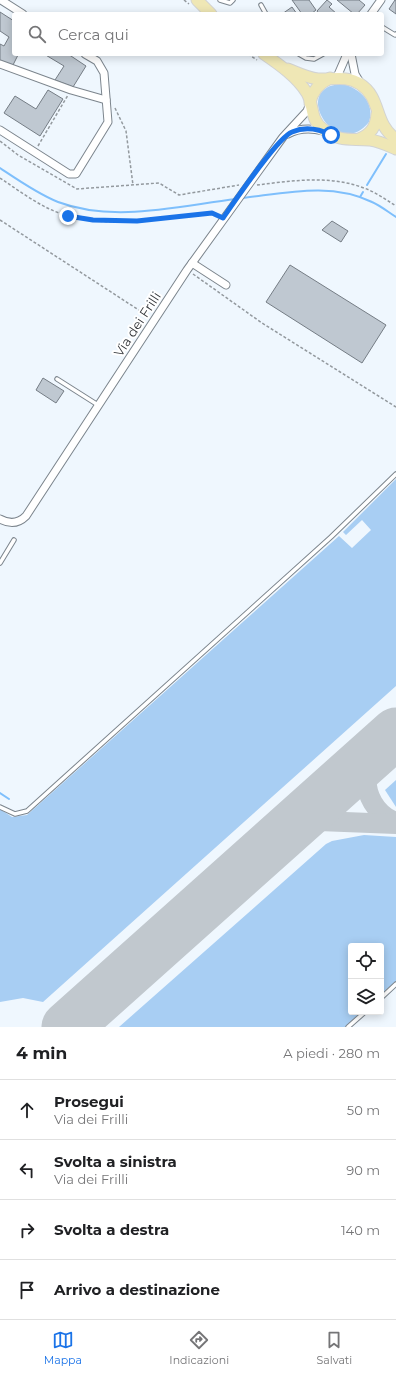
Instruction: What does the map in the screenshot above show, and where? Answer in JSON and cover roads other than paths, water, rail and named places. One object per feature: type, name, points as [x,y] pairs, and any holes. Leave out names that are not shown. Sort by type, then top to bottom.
[{"type":"main road","points":[[197,0],[210,12]]},
{"type":"main road","points":[[262,58],[284,68],[313,78],[346,78],[361,84],[373,97],[381,124],[388,134],[396,139]]},
{"type":"main road","points":[[284,68],[307,94],[314,119],[322,129],[331,135],[347,140],[359,139],[385,144],[396,149]]},
{"type":"main road","points":[[310,102],[313,92],[318,86],[334,77]]},
{"type":"main road","points":[[359,139],[372,130],[375,126],[378,114]]},
{"type":"street","points":[[1,0],[20,12]]},
{"type":"street","points":[[373,12],[382,0]]},
{"type":"street","points":[[0,130],[69,174],[76,174],[108,122],[104,73],[100,65],[89,56]]},
{"type":"street","points":[[334,77],[346,56]]},
{"type":"street","points":[[351,56],[355,74],[361,84]]},
{"type":"street","points":[[0,64],[71,90],[106,100]]},
{"type":"street","name":"Via dei Frilli","points":[[0,519],[13,523],[19,522],[26,516],[187,270],[232,205],[283,137],[303,116],[310,102]]},
{"type":"street","points":[[283,137],[302,129],[313,129],[331,135]]},
{"type":"street","points":[[192,263],[226,285]]},
{"type":"lane","points":[[220,0],[230,3],[233,0]]},
{"type":"lane","points":[[260,5],[265,12]]},
{"type":"lane","points":[[384,28],[395,35],[396,34]]},
{"type":"lane","points":[[302,56],[314,59],[319,56]]},
{"type":"lane","points":[[57,378],[98,405]]},
{"type":"lane","points":[[0,807],[15,814],[27,811],[331,536],[396,474]]},
{"type":"lane","points":[[0,563],[14,540]]},
{"type":"lane","points":[[384,995],[396,984]]},
{"type":"lane","points":[[348,1027],[362,1015]]},
{"type":"waterway","points":[[367,185],[386,154]]},
{"type":"waterway","points":[[0,168],[36,191],[58,202],[79,208],[101,211],[124,212],[169,209],[236,199]]},
{"type":"waterway","points":[[242,198],[308,191],[341,192],[372,202],[396,217]]},
{"type":"waterway","points":[[360,197],[363,192]]},
{"type":"waterway","points":[[0,793],[9,799]]}]
